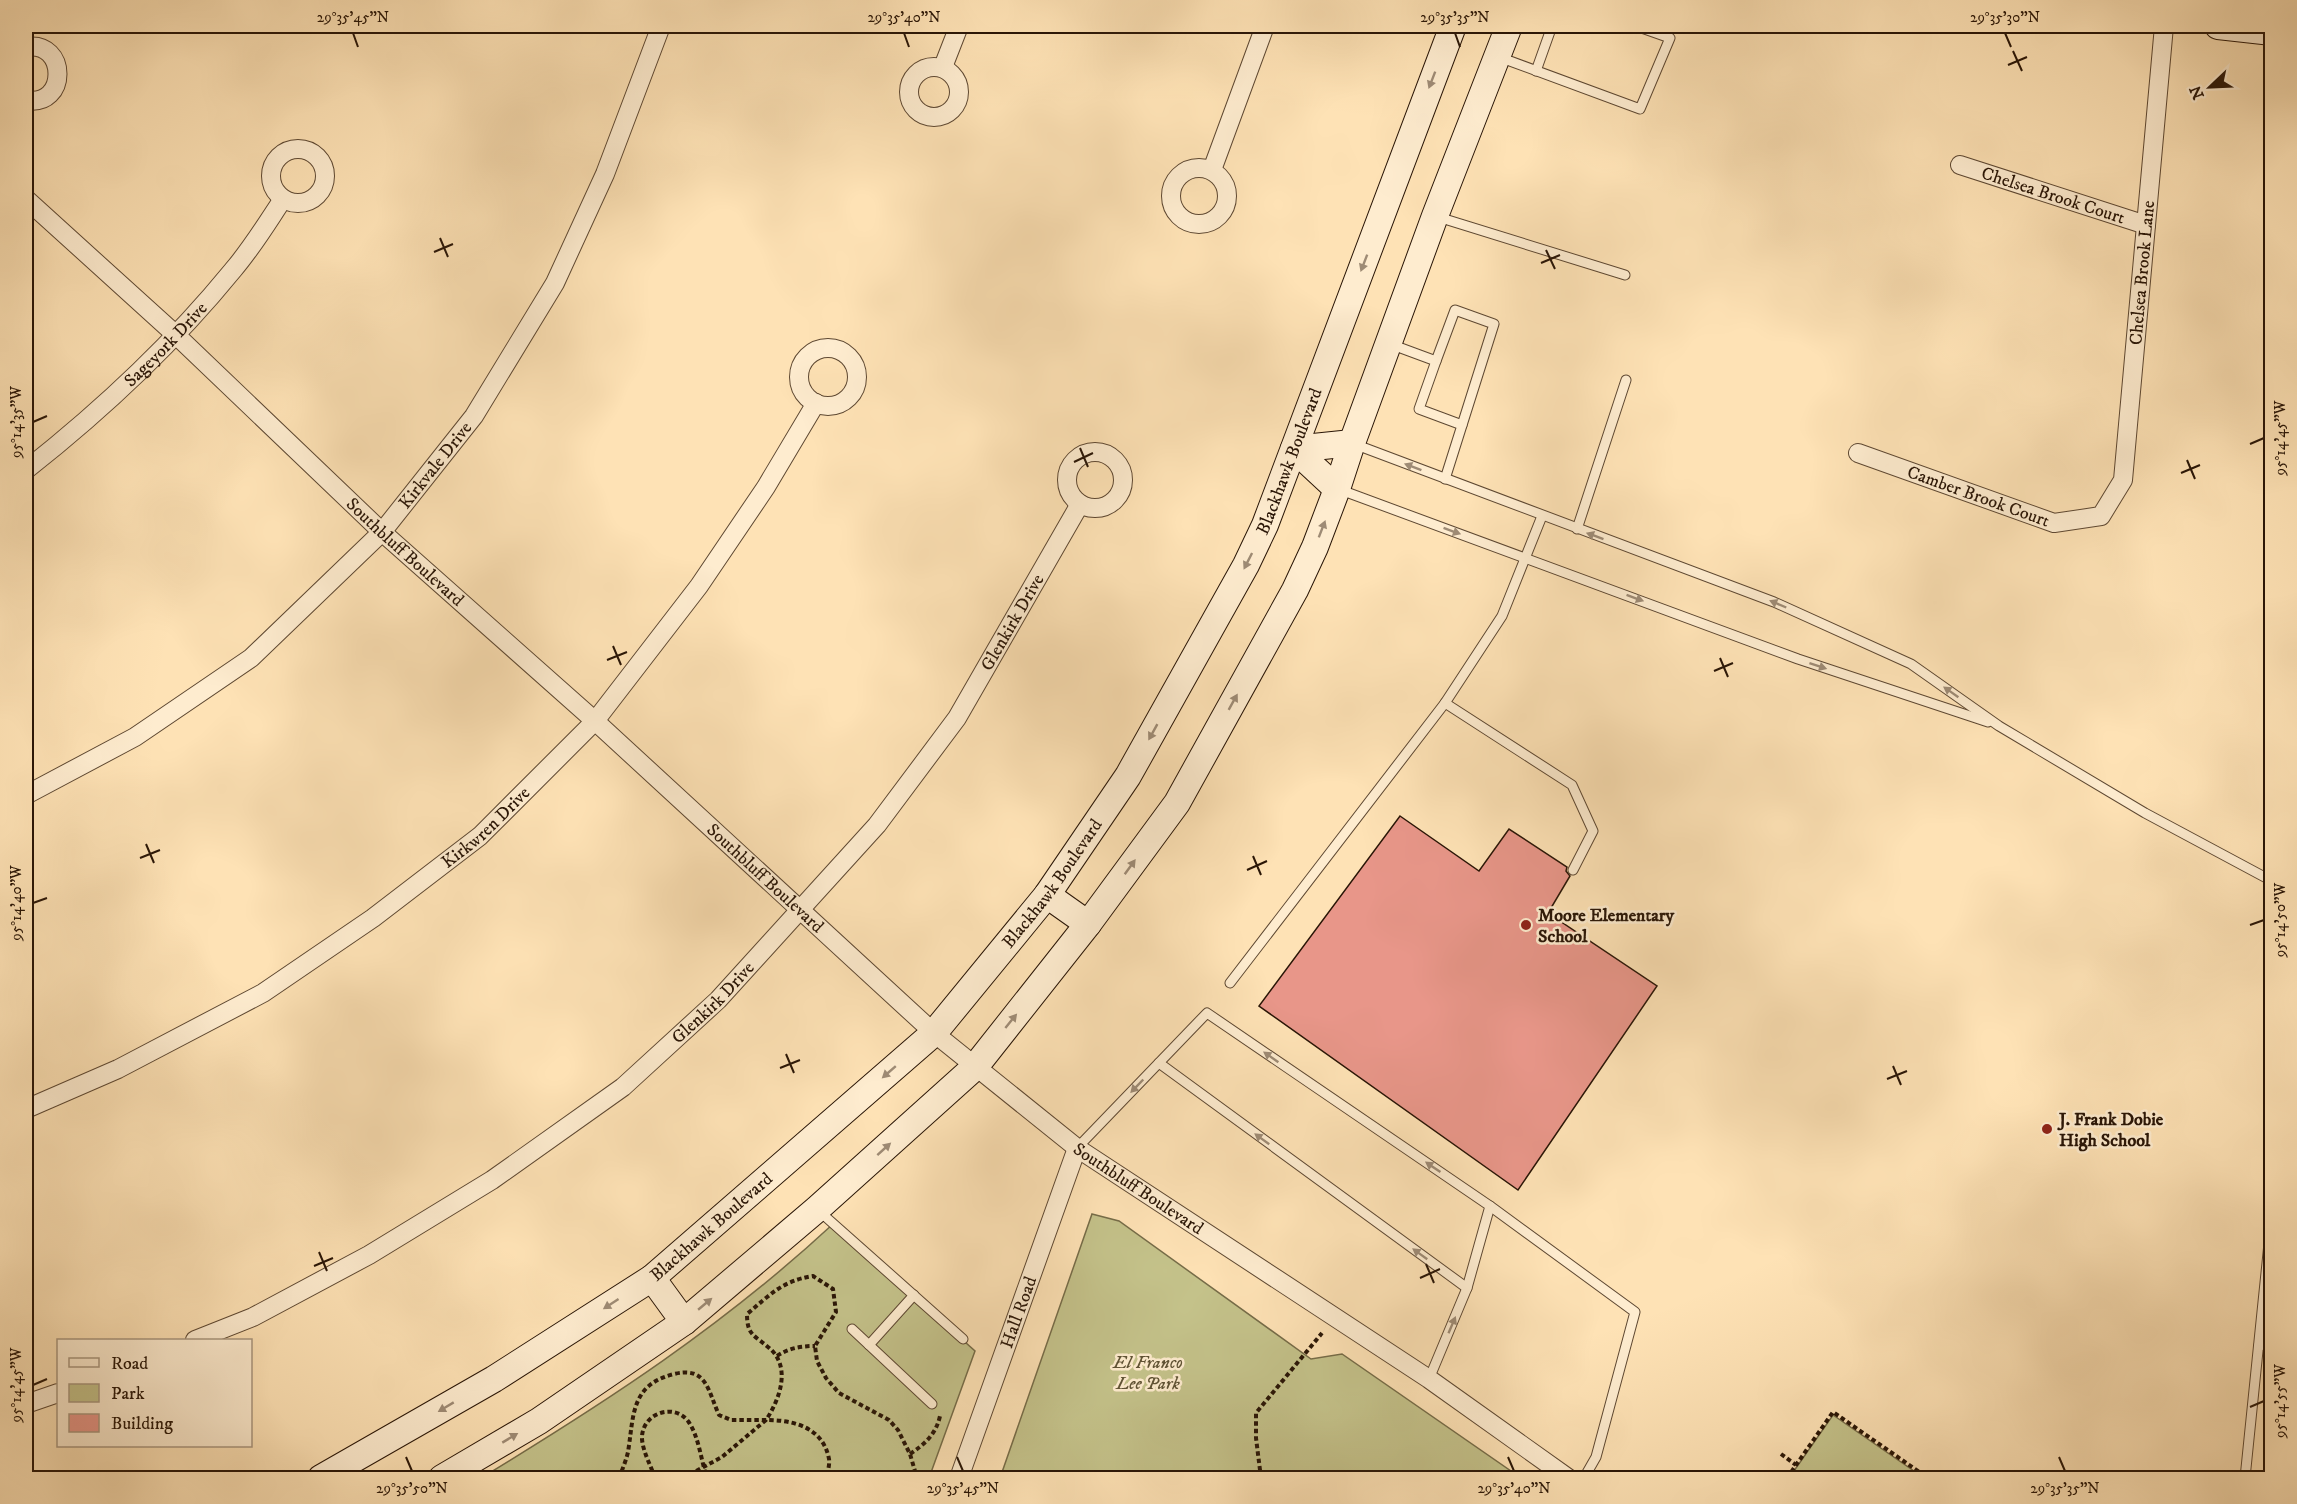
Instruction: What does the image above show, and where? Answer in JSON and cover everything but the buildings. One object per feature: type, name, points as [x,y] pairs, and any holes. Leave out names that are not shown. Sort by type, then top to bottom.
[{"type":"main road","name":"Blackhawk Boulevard","points":[[321,1479],[364,1468],[494,1379],[652,1278],[934,1034],[1047,896],[1128,776],[1246,565],[1265,525],[1453,26]]},
{"type":"main road","points":[[442,1479],[539,1421],[684,1322],[817,1209],[975,1067],[1088,924],[1177,803],[1295,590],[1315,548],[1435,216],[1509,26]]},
{"type":"main road","points":[[2218,26],[2271,32]]},
{"type":"main road","points":[[1294,449],[1352,443]]},
{"type":"main road","points":[[1294,449],[1337,489]]},
{"type":"main road","points":[[1047,896],[1088,924]]},
{"type":"main road","points":[[652,1278],[684,1322]]},
{"type":"street","name":"Kirkvale Drive","points":[[26,795],[135,737],[251,658],[382,532],[474,416],[555,282],[605,174],[661,26]]},
{"type":"street","points":[[943,67],[959,26]]},
{"type":"street","points":[[1212,170],[1265,26]]},
{"type":"street","name":"Chelsea Brook Lane","points":[[2101,516],[2123,480],[2164,26]]},
{"type":"street","points":[[26,47],[47,51],[53,58],[58,74],[57,83],[46,97],[26,100]]},
{"type":"street","name":"Chelsea Brook Court","points":[[1960,165],[2146,225]]},
{"type":"street","name":"Southbluff Boulevard","points":[[26,199],[176,335],[382,532],[595,721],[934,1034],[1077,1148],[1429,1379],[1568,1479]]},
{"type":"street","name":"Sageyork Drive","points":[[26,470],[106,405],[176,335],[234,269],[284,199]]},
{"type":"street","name":"Kirkwren Drive","points":[[26,1109],[118,1069],[262,993],[364,925],[480,836],[595,721],[699,586],[766,487],[816,403]]},
{"type":"street","name":"Camber Brook Court","points":[[1858,453],[2054,523],[2101,516]]},
{"type":"street","name":"Glenkirk Drive","points":[[200,1339],[253,1317],[369,1255],[492,1180],[623,1087],[718,1000],[878,825],[957,718],[1080,504]]},
{"type":"street","name":"Hall Road","points":[[959,1479],[1077,1148]]},
{"type":"street","points":[[26,1404],[57,1393]]},
{"type":"lane","points":[[1536,71],[1552,26]]},
{"type":"lane","points":[[1497,56],[1640,109],[1670,38],[1636,26]]},
{"type":"lane","points":[[1435,216],[1625,274]]},
{"type":"lane","points":[[1445,479],[1494,324],[1455,310],[1419,410],[1462,425]]},
{"type":"lane","points":[[1389,344],[1436,361]]},
{"type":"lane","points":[[1577,529],[1626,380]]},
{"type":"lane","points":[[1352,443],[1774,602],[1911,664],[1999,726],[2145,813],[2271,881]]},
{"type":"lane","points":[[1337,489],[1798,659],[1999,726]]},
{"type":"lane","points":[[1230,983],[1445,703],[1502,616],[1542,516]]},
{"type":"lane","points":[[1445,703],[1572,785],[1593,831],[1573,870]]},
{"type":"lane","points":[[1077,1148],[1207,1013],[1490,1206],[1635,1312],[1596,1458],[1584,1479]]},
{"type":"lane","points":[[1159,1064],[1467,1288]]},
{"type":"lane","points":[[1429,1379],[1467,1288],[1490,1206]]},
{"type":"lane","points":[[817,1209],[963,1338]]},
{"type":"lane","points":[[2245,1479],[2269,1270],[2271,1214]]},
{"type":"lane","points":[[869,1345],[914,1295]]},
{"type":"lane","points":[[852,1329],[932,1404]]},
{"type":"lane","points":[[2259,1345],[2271,1346]]},
{"type":"path","points":[[683,1479],[704,1468],[747,1437],[766,1420],[781,1389],[782,1374],[777,1356],[756,1340],[747,1326],[747,1314],[772,1293],[793,1280],[813,1276],[833,1289],[836,1312],[815,1346],[817,1361],[826,1378],[839,1393],[889,1420],[898,1430],[910,1454],[917,1479]]},
{"type":"path","points":[[1261,1479],[1256,1438],[1256,1413],[1336,1317]]},
{"type":"path","points":[[777,1356],[786,1350],[815,1346]]},
{"type":"path","points":[[619,1479],[628,1453],[631,1420],[637,1401],[648,1385],[670,1375],[684,1372],[695,1373],[704,1380],[719,1415],[725,1418],[794,1422],[805,1425],[816,1434],[829,1460],[827,1479]]},
{"type":"path","points":[[910,1454],[926,1444],[935,1432],[941,1412],[932,1404]]},
{"type":"path","points":[[1787,1479],[1833,1412],[1928,1479]]},
{"type":"path","points":[[655,1479],[642,1438],[644,1428],[650,1418],[660,1413],[679,1413],[687,1419],[692,1428],[707,1479]]},
{"type":"path","points":[[1781,1454],[1796,1465]]},
{"type":"path","points":[[841,1479],[857,1479]]},
{"type":"green space","name":"El Franco Lee Park","points":[[1092,1214],[1119,1221],[1311,1359],[1342,1354],[1521,1478],[1000,1478]]},
{"type":"green space","points":[[833,1224],[975,1351],[929,1478],[481,1478],[619,1391],[707,1329],[792,1261]]},
{"type":"green space","points":[[1833,1415],[1924,1478],[1789,1478]]},
{"type":"place","name":"Moore Elementary School","points":[[1526,925]]},
{"type":"place","name":"J. Frank Dobie High School","points":[[2047,1129]]}]
